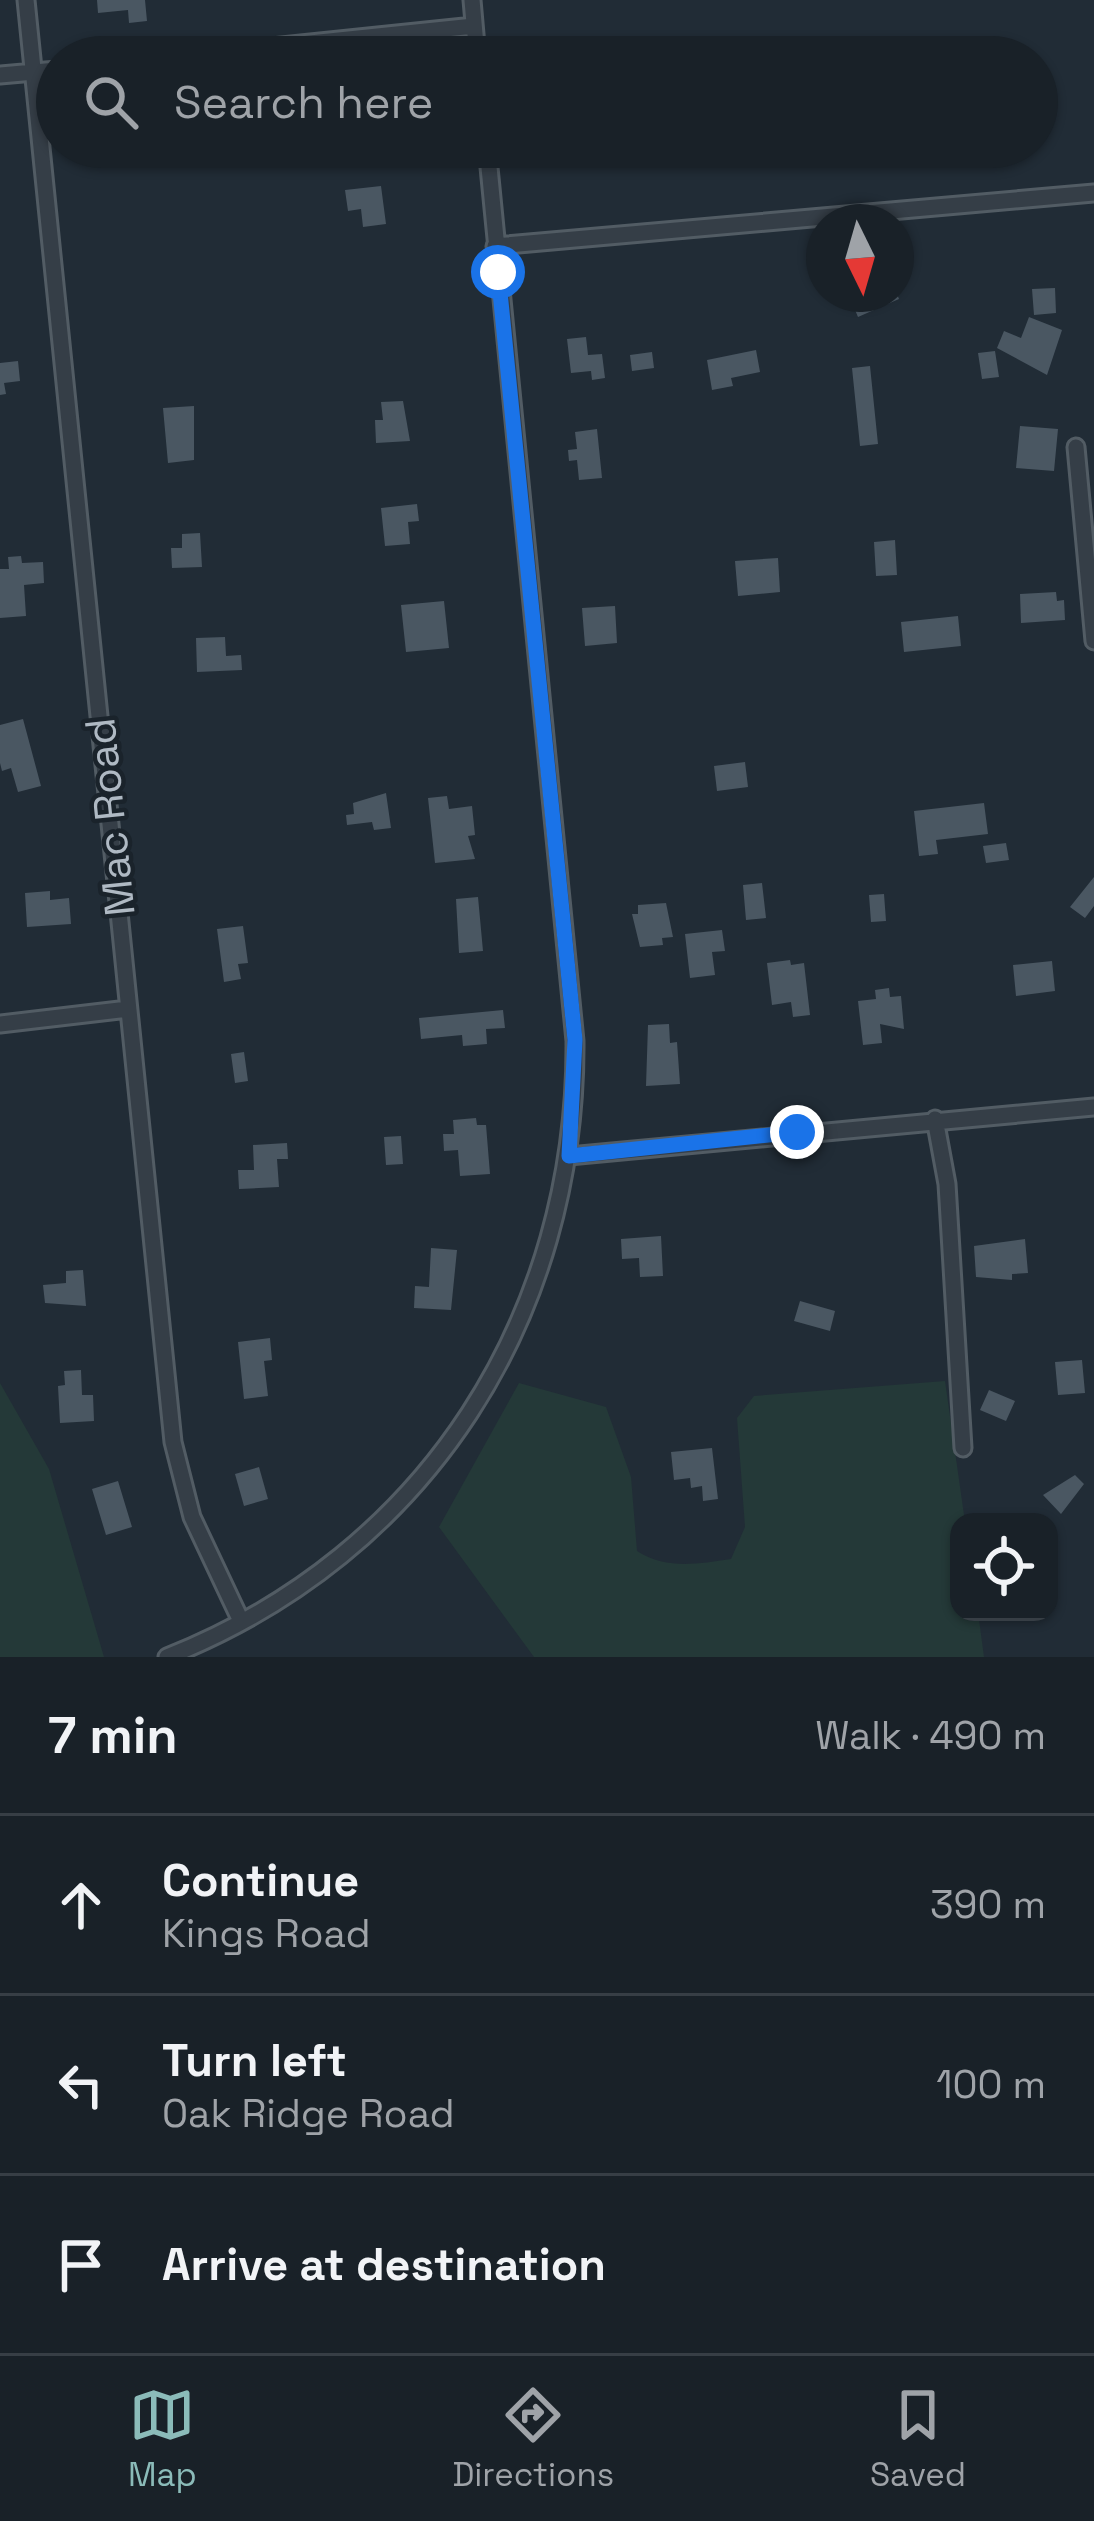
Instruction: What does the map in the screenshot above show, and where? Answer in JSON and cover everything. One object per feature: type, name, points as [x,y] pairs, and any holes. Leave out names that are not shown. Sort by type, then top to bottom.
[{"type":"street","name":"Mac Road","points":[[26,0],[36,102]]},
{"type":"street","points":[[472,0],[475,36]]},
{"type":"street","points":[[377,36],[474,26]]},
{"type":"street","points":[[0,75],[36,72]]},
{"type":"street","name":"Mac Road","points":[[43,168],[173,1442],[192,1517],[242,1621]]},
{"type":"street","points":[[167,1657],[242,1621],[344,1552],[411,1488],[459,1430],[524,1319],[560,1207],[569,1156],[575,1040],[489,168]]},
{"type":"street","points":[[496,246],[1094,193]]},
{"type":"street","points":[[1076,447],[1094,641]]},
{"type":"street","points":[[0,1024],[128,1009]]},
{"type":"street","points":[[569,1156],[1094,1107]]},
{"type":"street","points":[[935,1119],[947,1184],[963,1448]]},
{"type":"green space","points":[[945,1381],[964,1513],[950,1513],[950,1621],[979,1621],[984,1657],[534,1657],[439,1527],[519,1383],[606,1407],[631,1477],[637,1551],[683,1564],[731,1559],[745,1527],[737,1418],[754,1396]]},
{"type":"green space","points":[[0,1383],[49,1469],[104,1657],[0,1657]]},
{"type":"building","points":[[97,0],[145,0],[147,21],[129,23],[128,10],[98,13]]},
{"type":"building","points":[[381,186],[386,224],[363,227],[361,209],[348,211],[345,190]]},
{"type":"building","points":[[1055,288],[1056,313],[1034,315],[1032,289]]},
{"type":"building","points":[[1029,317],[1062,330],[1047,375],[997,348],[1004,331],[1021,338]]},
{"type":"building","points":[[586,337],[588,355],[602,354],[605,378],[592,380],[591,371],[571,373],[567,339]]},
{"type":"building","points":[[756,350],[760,372],[731,378],[733,386],[712,390],[707,360]]},
{"type":"building","points":[[995,351],[999,377],[982,379],[978,353]]},
{"type":"building","points":[[652,352],[654,368],[632,371],[630,355]]},
{"type":"building","points":[[18,361],[20,381],[4,383],[6,394],[0,395],[0,363]]},
{"type":"building","points":[[870,366],[878,444],[860,446],[852,368]]},
{"type":"building","points":[[403,401],[410,441],[376,443],[375,420],[383,420],[381,402]]},
{"type":"building","points":[[194,406],[194,460],[168,463],[163,408]]},
{"type":"building","points":[[1020,426],[1058,429],[1054,471],[1016,468]]},
{"type":"building","points":[[597,429],[602,478],[579,480],[577,460],[569,461],[568,450],[577,449],[575,432]]},
{"type":"building","points":[[417,504],[419,521],[408,522],[410,544],[385,546],[381,508]]},
{"type":"building","points":[[200,533],[202,567],[172,568],[171,548],[182,548],[182,534]]},
{"type":"building","points":[[895,540],[897,575],[876,576],[874,542]]},
{"type":"building","points":[[21,556],[22,563],[43,562],[44,583],[24,585],[26,616],[0,618],[0,569],[9,569],[8,557]]},
{"type":"building","points":[[778,558],[780,592],[738,596],[735,561]]},
{"type":"building","points":[[1056,592],[1057,601],[1064,600],[1065,620],[1021,623],[1020,594]]},
{"type":"building","points":[[444,601],[449,648],[406,652],[401,605]]},
{"type":"building","points":[[615,606],[617,643],[585,646],[582,608]]},
{"type":"building","points":[[958,616],[961,646],[904,652],[901,622]]},
{"type":"building","points":[[225,637],[226,656],[241,655],[242,670],[197,672],[196,638]]},
{"type":"building","points":[[23,719],[41,786],[18,792],[11,768],[2,771],[0,725]]},
{"type":"building","points":[[745,762],[748,787],[717,791],[714,766]]},
{"type":"building","points":[[386,793],[391,828],[374,830],[372,822],[347,825],[346,815],[354,814],[353,803]]},
{"type":"building","points":[[447,796],[449,809],[472,806],[475,835],[468,836],[475,859],[435,863],[428,798]]},
{"type":"building","points":[[984,803],[988,834],[936,840],[938,854],[919,856],[914,811]]},
{"type":"building","points":[[1006,843],[1009,860],[986,863],[983,846]]},
{"type":"building","points":[[1094,877],[1094,906],[1085,918],[1070,907]]},
{"type":"building","points":[[762,883],[766,918],[746,920],[743,885]]},
{"type":"building","points":[[50,891],[50,900],[69,898],[71,924],[27,927],[25,893]]},
{"type":"building","points":[[884,894],[886,921],[871,922],[869,895]]},
{"type":"building","points":[[478,897],[483,951],[459,953],[456,899]]},
{"type":"building","points":[[666,903],[673,937],[662,938],[663,945],[640,947],[632,914],[638,914],[638,905]]},
{"type":"building","points":[[243,926],[248,963],[238,964],[241,979],[224,982],[217,929]]},
{"type":"building","points":[[722,930],[725,951],[712,952],[715,975],[690,978],[685,934]]},
{"type":"building","points":[[790,960],[791,965],[804,963],[810,1015],[793,1017],[791,1002],[772,1005],[767,963]]},
{"type":"building","points":[[1052,961],[1055,991],[1016,996],[1013,965]]},
{"type":"building","points":[[889,988],[890,997],[901,996],[904,1029],[880,1024],[882,1043],[863,1045],[858,1001],[876,999],[875,990]]},
{"type":"building","points":[[503,1010],[505,1028],[486,1029],[487,1044],[463,1046],[462,1035],[421,1039],[419,1018]]},
{"type":"building","points":[[669,1024],[670,1043],[677,1042],[680,1084],[646,1086],[648,1025]]},
{"type":"building","points":[[244,1052],[248,1081],[235,1083],[231,1054]]},
{"type":"building","points":[[476,1118],[477,1125],[486,1125],[490,1174],[460,1176],[458,1150],[444,1151],[443,1134],[454,1134],[453,1120]]},
{"type":"building","points":[[401,1136],[403,1164],[386,1165],[384,1137]]},
{"type":"building","points":[[287,1143],[288,1159],[277,1159],[279,1187],[239,1189],[238,1170],[254,1170],[253,1145]]},
{"type":"building","points":[[661,1236],[663,1276],[640,1277],[639,1258],[622,1259],[621,1239]]},
{"type":"building","points":[[1025,1239],[1028,1273],[1012,1274],[1012,1280],[976,1277],[974,1246]]},
{"type":"building","points":[[431,1248],[457,1250],[451,1310],[414,1308],[415,1286],[429,1287]]},
{"type":"building","points":[[83,1270],[86,1306],[45,1303],[43,1285],[66,1283],[66,1271]]},
{"type":"building","points":[[800,1301],[835,1311],[830,1331],[794,1321]]},
{"type":"building","points":[[270,1338],[272,1360],[264,1361],[268,1396],[244,1399],[238,1342]]},
{"type":"building","points":[[1082,1360],[1085,1393],[1058,1395],[1055,1362]]},
{"type":"building","points":[[81,1370],[82,1395],[93,1395],[94,1421],[60,1423],[58,1386],[65,1385],[64,1371]]},
{"type":"building","points":[[989,1390],[1015,1401],[1006,1421],[980,1410]]},
{"type":"building","points":[[712,1448],[718,1499],[703,1501],[702,1486],[691,1488],[690,1478],[674,1480],[671,1452]]},
{"type":"building","points":[[259,1467],[268,1499],[244,1506],[235,1474]]},
{"type":"building","points":[[1075,1475],[1084,1484],[1061,1514],[1043,1495]]},
{"type":"building","points":[[118,1481],[132,1527],[106,1535],[92,1489]]},
{"type":"route","points":[[498,272],[575,1040],[569,1156],[797,1132]]}]
